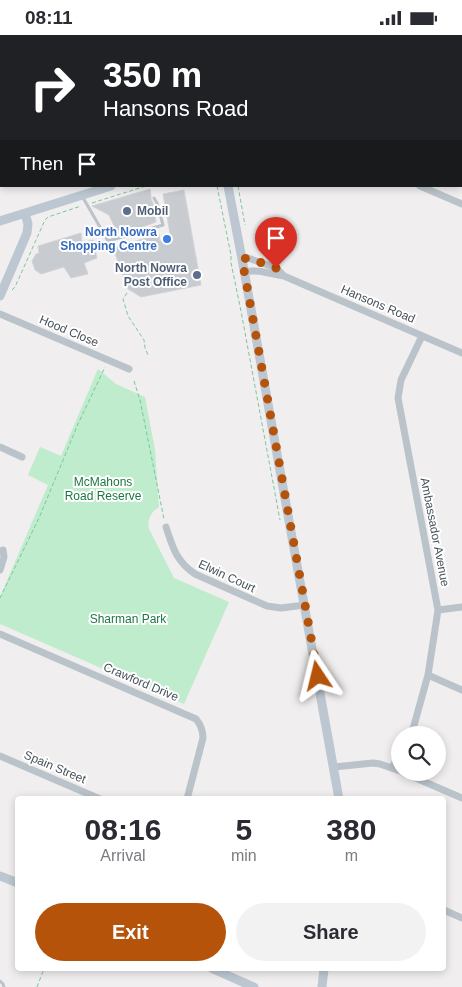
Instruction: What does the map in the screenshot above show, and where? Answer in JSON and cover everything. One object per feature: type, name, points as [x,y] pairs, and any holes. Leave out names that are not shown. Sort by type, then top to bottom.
[{"type":"main road","points":[[0,221],[108,187]]},
{"type":"main road","points":[[228,187],[339,796]]},
{"type":"main road","points":[[0,296],[27,233],[28,224],[25,213]]},
{"type":"main road","points":[[0,875],[15,882]]},
{"type":"main road","points":[[218,971],[254,987]]},
{"type":"main road","points":[[322,987],[324,971]]},
{"type":"street","points":[[422,187],[462,204]]},
{"type":"street","name":"Hansons Road","points":[[242,259],[248,258],[276,268],[284,276]]},
{"type":"street","name":"Hansons Road","points":[[244,272],[261,270],[271,275],[284,276],[462,353]]},
{"type":"street","name":"Hood Close","points":[[0,314],[129,369]]},
{"type":"street","name":"Ambassador Avenue","points":[[414,726],[428,675],[438,610],[398,398],[401,380],[422,336]]},
{"type":"street","points":[[0,447],[22,457]]},
{"type":"street","name":"Elwin Court","points":[[166,527],[179,561],[195,574],[267,606],[281,608],[305,605]]},
{"type":"street","points":[[0,570],[4,557],[3,550]]},
{"type":"street","points":[[438,610],[462,607]]},
{"type":"street","name":"Crawford Drive","points":[[0,634],[196,719],[203,732],[203,738],[188,796]]},
{"type":"street","points":[[428,675],[462,690]]},
{"type":"street","name":"Spain Street","points":[[0,756],[93,796]]},
{"type":"street","points":[[334,767],[373,763],[391,768]]},
{"type":"street","points":[[423,781],[462,798]]},
{"type":"street","points":[[446,911],[462,918]]},
{"type":"lane","points":[[82,195],[108,241],[163,225],[154,197]]},
{"type":"lane","points":[[0,981],[4,987]]},
{"type":"path","points":[[12,290],[48,217],[143,187]]},
{"type":"path","points":[[218,187],[280,522]]},
{"type":"path","points":[[127,293],[124,299],[128,316],[144,340],[148,355]]},
{"type":"path","points":[[0,598],[39,519],[78,424],[108,360]]},
{"type":"path","points":[[134,381],[140,400],[166,527]]},
{"type":"path","points":[[37,987],[43,971]]},
{"type":"green space","points":[[98,369],[116,384],[145,397],[155,450],[159,507],[150,516],[149,529],[174,578],[229,602],[184,704],[0,624],[0,597],[48,485],[28,475],[40,447],[61,456]]},
{"type":"building","name":"Mobil","points":[[150,189],[156,222],[127,232],[116,230],[109,215],[92,206]]},
{"type":"building","name":"North Nowra Shopping Centre","points":[[184,190],[201,285],[141,297],[128,289],[113,248],[159,234],[160,241],[171,239],[163,194]]},
{"type":"building","points":[[81,233],[82,243],[93,240],[97,258],[84,263],[88,274],[71,278],[64,267],[41,274],[35,270],[32,261],[36,254],[39,253],[38,246]]},
{"type":"place","name":"Mobil","points":[[127,211]]},
{"type":"place","name":"North Nowra Shopping Centre","points":[[167,239]]},
{"type":"place","name":"North Nowra Post Office","points":[[197,275]]},
{"type":"route","points":[[276,268],[248,258],[242,259],[318,676]]},
{"type":"park label","name":"McMahons Road Reserve","points":[[103,489]]},
{"type":"park label","name":"Sharman Park","points":[[128,619]]}]
